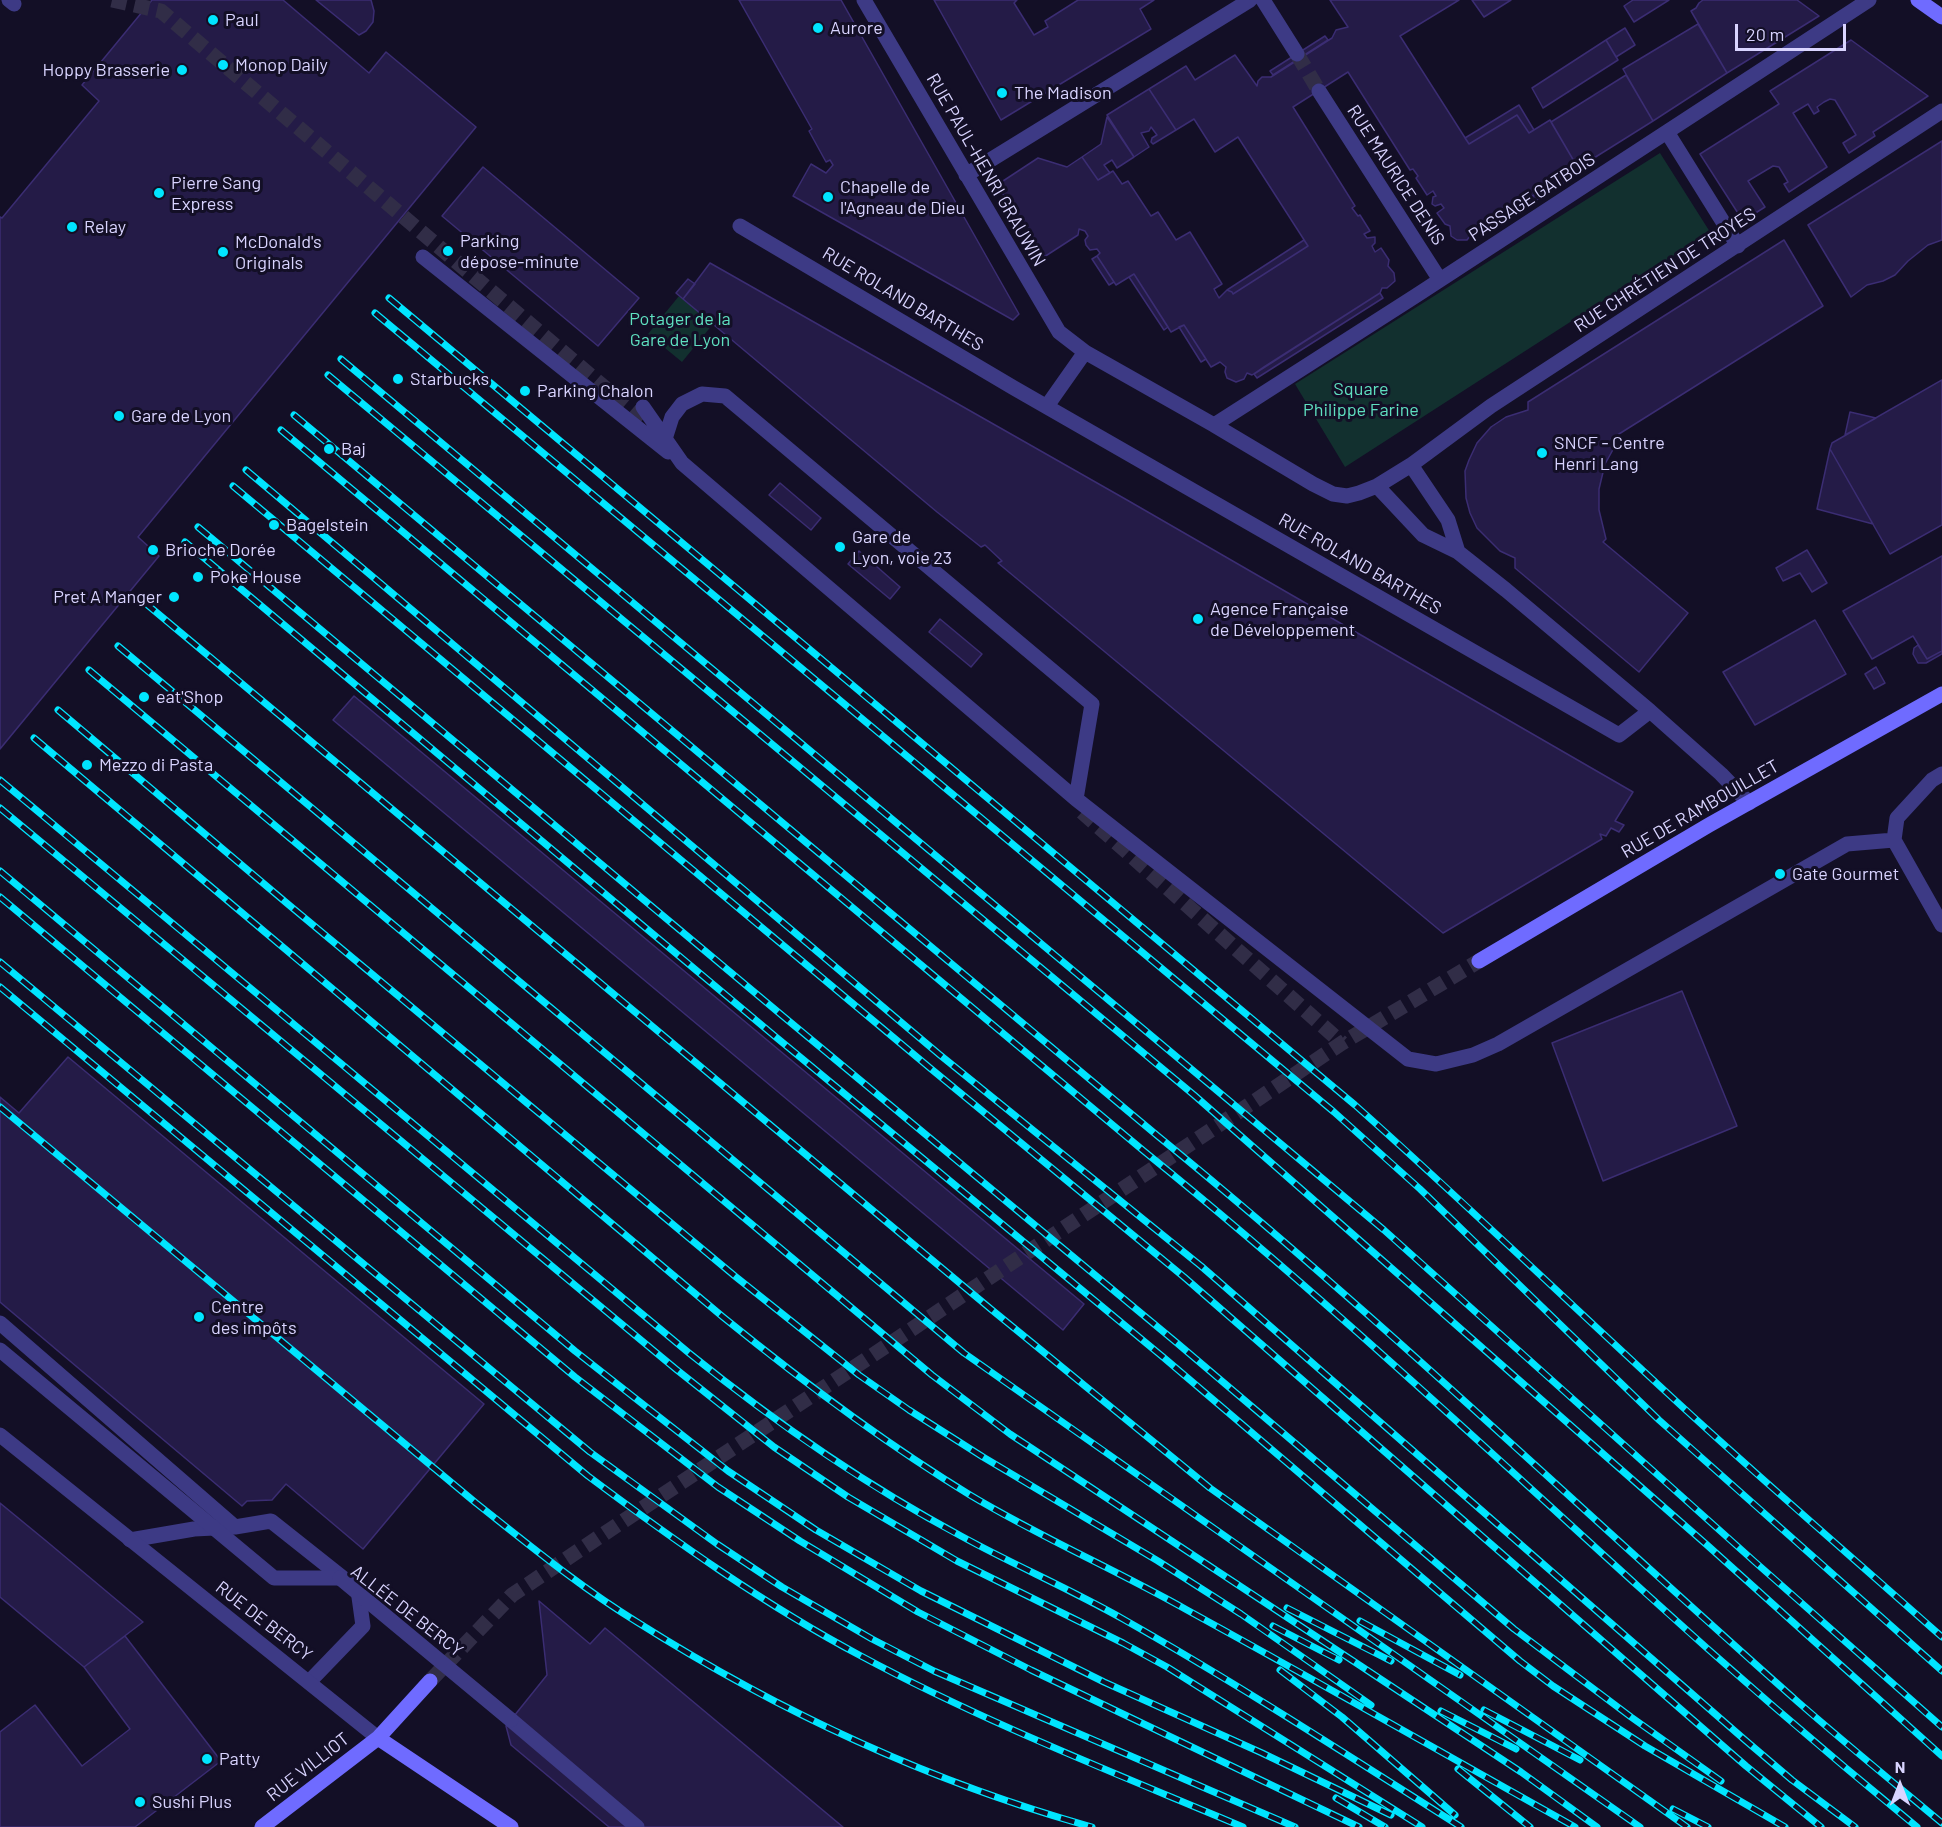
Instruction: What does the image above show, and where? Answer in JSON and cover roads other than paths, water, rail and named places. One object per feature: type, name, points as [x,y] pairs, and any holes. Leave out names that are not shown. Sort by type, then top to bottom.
[{"type":"street","name":"RUE PAUL-HENRI GRAUWIN","points":[[864,0],[1059,332],[1085,352]]},
{"type":"street","points":[[966,175],[1250,0]]},
{"type":"street","points":[[1263,0],[1297,54]]},
{"type":"street","name":"PASSAGE GATBOIS","points":[[1215,425],[1869,0]]},
{"type":"street","points":[[1918,0],[1942,17]]},
{"type":"street","name":"RUE MAURICE DENIS","points":[[1319,91],[1440,280]]},
{"type":"street","name":"RUE CHRÉTIEN DE TROYES","points":[[1377,486],[1411,465],[1491,406],[1942,111]]},
{"type":"street","points":[[1667,132],[1738,246]]},
{"type":"street","name":"RUE ROLAND BARTHES","points":[[740,226],[1047,406],[1619,735],[1650,711]]},
{"type":"street","points":[[423,256],[682,464],[1076,799],[1408,1059],[1436,1064],[1473,1055],[1498,1044],[1715,917],[1847,844],[1894,840]]},
{"type":"street","points":[[1047,406],[1085,352],[1333,494],[1359,493],[1377,486],[1423,535],[1458,552],[1506,590],[1650,711],[1721,774],[1749,803]]},
{"type":"street","points":[[665,440],[672,417],[682,404],[702,394],[724,396],[1092,704],[1076,799]]},
{"type":"street","points":[[643,407],[682,464]]},
{"type":"street","points":[[1411,465],[1448,520],[1458,552]]},
{"type":"street","name":"RUE DE RAMBOUILLET","points":[[1479,961],[1749,803],[1942,694]]},
{"type":"street","points":[[1942,774],[1932,780],[1897,818],[1894,840],[1942,925]]},
{"type":"street","points":[[0,1323],[235,1527]]},
{"type":"street","name":"ALLÉE DE BERCY","points":[[0,1350],[274,1578],[339,1578],[511,1719],[637,1827]]},
{"type":"street","name":"RUE DE BERCY","points":[[0,1435],[378,1738],[511,1827]]},
{"type":"street","points":[[130,1540],[194,1529],[235,1527],[271,1521],[358,1590],[363,1626],[309,1682]]},
{"type":"street","points":[[378,1738],[430,1681]]},
{"type":"street","name":"RUE VILLIOT","points":[[262,1827],[378,1738]]},
{"type":"tunnel","points":[[112,0],[161,11],[657,432]]},
{"type":"tunnel","points":[[1297,54],[1319,91]]},
{"type":"tunnel","points":[[1082,812],[1342,1043]]},
{"type":"tunnel","points":[[430,1681],[512,1595],[1342,1043],[1479,961]]},
{"type":"railway","points":[[389,298],[1355,1105],[1709,1431],[1942,1637]]},
{"type":"railway","points":[[375,313],[1334,1112],[1420,1189],[1659,1420],[1942,1671]]},
{"type":"railway","points":[[341,359],[1384,1230],[1942,1727]]},
{"type":"railway","points":[[328,375],[1194,1095],[1707,1545],[1942,1756]]},
{"type":"railway","points":[[294,415],[1241,1205],[1402,1345],[1798,1702],[1942,1823]]},
{"type":"railway","points":[[281,430],[1209,1204],[1396,1366],[1708,1649],[1917,1827]]},
{"type":"railway","points":[[246,470],[940,1055],[1201,1266],[1745,1740],[1792,1780],[1855,1827]]},
{"type":"railway","points":[[233,486],[1184,1277],[1746,1766],[1821,1827]]},
{"type":"railway","points":[[198,527],[1177,1343],[1514,1629],[1721,1781]]},
{"type":"railway","points":[[185,542],[777,1038],[1163,1357],[1520,1661],[1553,1686],[1645,1746],[1785,1827]]},
{"type":"railway","points":[[144,602],[992,1310],[1210,1488],[1687,1827]]},
{"type":"railway","points":[[118,646],[964,1353],[1640,1827]]},
{"type":"railway","points":[[89,670],[932,1375],[1010,1434],[1521,1772],[1597,1827]]},
{"type":"railway","points":[[58,710],[736,1277],[859,1375],[983,1457],[1158,1561],[1241,1614],[1371,1705]]},
{"type":"railway","points":[[34,738],[723,1317],[874,1432],[970,1495],[1160,1595],[1575,1827]]},
{"type":"railway","points":[[0,780],[689,1353],[787,1428],[924,1516],[1103,1608],[1209,1669],[1461,1827]]},
{"type":"railway","points":[[0,808],[677,1370],[774,1447],[848,1497],[957,1561],[1167,1667],[1422,1827]]},
{"type":"railway","points":[[0,871],[575,1351],[728,1471],[816,1530],[921,1591],[1104,1682],[1262,1753],[1391,1815]]},
{"type":"railway","points":[[0,897],[575,1377],[718,1487],[800,1541],[918,1612],[1031,1670],[1359,1827]]},
{"type":"railway","points":[[0,962],[590,1452],[717,1544],[782,1587],[872,1639],[934,1671],[1295,1827]]},
{"type":"railway","points":[[0,987],[588,1476],[755,1594],[861,1656],[955,1703],[1050,1746],[1243,1827]]},
{"type":"railway","points":[[0,1107],[476,1503],[616,1609],[690,1655],[800,1714],[857,1741],[972,1789],[1092,1827]]},
{"type":"railway","points":[[1287,1608],[1391,1661]]},
{"type":"railway","points":[[1360,1621],[1460,1675]]},
{"type":"railway","points":[[1273,1626],[1339,1660]]},
{"type":"railway","points":[[1280,1670],[1342,1717],[1455,1815]]},
{"type":"railway","points":[[1484,1710],[1580,1760]]},
{"type":"railway","points":[[1441,1711],[1516,1749]]},
{"type":"railway","points":[[1458,1769],[1530,1827]]},
{"type":"railway","points":[[1336,1798],[1385,1827]]},
{"type":"railway","points":[[1673,1809],[1708,1827]]},
{"type":"place","name":"Paul","points":[[213,20]]},
{"type":"place","name":"Aurore","points":[[818,28]]},
{"type":"place","name":"Monop Daily","points":[[223,65]]},
{"type":"place","name":"Hoppy Brasserie","points":[[182,70]]},
{"type":"place","name":"The Madison","points":[[1002,93]]},
{"type":"place","name":"Pierre Sang Express","points":[[159,193]]},
{"type":"place","name":"Chapelle de l'Agneau de Dieu","points":[[828,197]]},
{"type":"place","name":"Relay","points":[[72,227]]},
{"type":"place","name":"Parking dépose-minute","points":[[448,251]]},
{"type":"place","name":"McDonald's Originals","points":[[223,252]]},
{"type":"place","name":"Starbucks","points":[[398,379]]},
{"type":"place","name":"Parking Chalon","points":[[525,391]]},
{"type":"place","name":"Gare de Lyon","points":[[119,416]]},
{"type":"place","name":"Baj","points":[[329,449]]},
{"type":"place","name":"SNCF - Centre Henri Lang","points":[[1542,453]]},
{"type":"place","name":"Bagelstein","points":[[274,525]]},
{"type":"place","name":"Gare de Lyon, voie 23","points":[[840,547]]},
{"type":"place","name":"Brioche Dorée","points":[[153,550]]},
{"type":"place","name":"Poke House","points":[[198,577]]},
{"type":"place","name":"Pret A Manger","points":[[174,597]]},
{"type":"place","name":"Agence Française de Développement","points":[[1198,619]]},
{"type":"place","name":"eat'Shop","points":[[144,697]]},
{"type":"place","name":"Mezzo di Pasta","points":[[87,765]]},
{"type":"place","name":"Gate Gourmet","points":[[1780,874]]},
{"type":"place","name":"Centre des impôts","points":[[199,1317]]},
{"type":"place","name":"Patty","points":[[207,1759]]},
{"type":"place","name":"Sushi Plus","points":[[140,1802]]},
{"type":"park label","name":"Potager de la Gare de Lyon","points":[[680,329]]},
{"type":"park label","name":"Square Philippe Farine","points":[[1361,399]]}]
